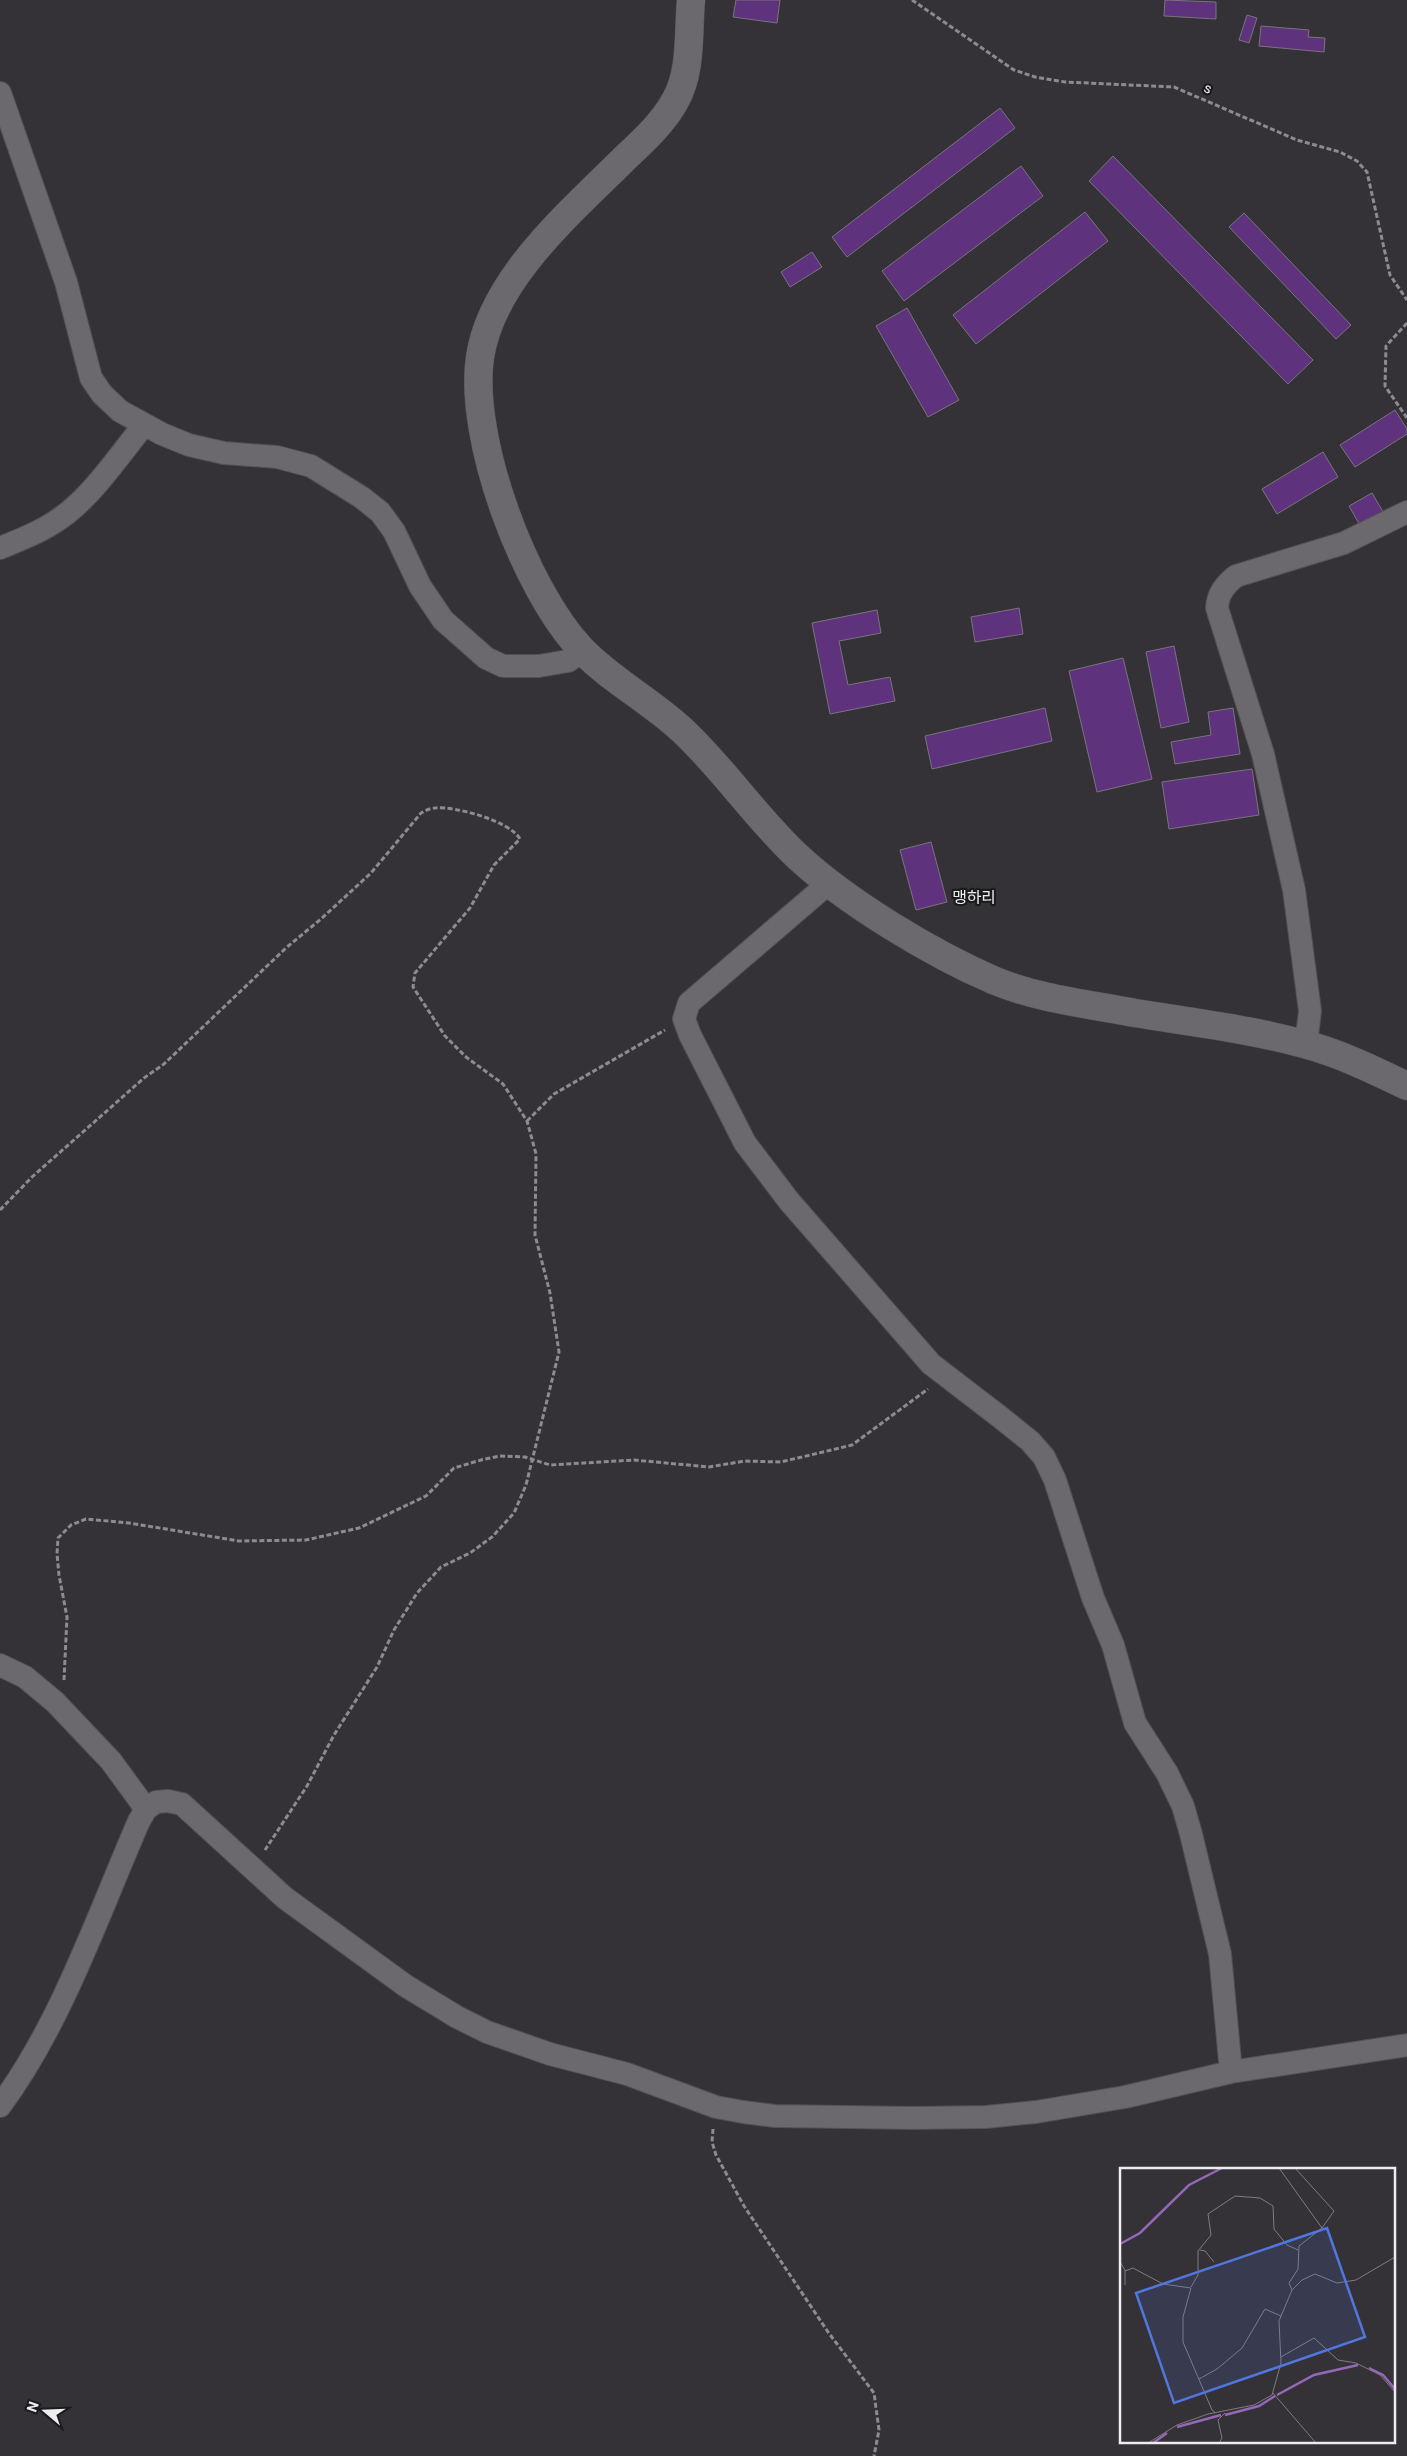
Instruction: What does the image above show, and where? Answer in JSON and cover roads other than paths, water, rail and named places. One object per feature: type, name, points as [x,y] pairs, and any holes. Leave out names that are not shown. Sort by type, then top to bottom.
[{"type":"street","points":[[691,0],[686,66],[676,100],[633,151],[539,244],[520,269],[501,300],[488,329],[480,355],[479,382],[482,415],[500,500],[537,585],[564,628],[583,651],[682,730],[763,821],[798,857],[829,883],[886,922],[941,953],[995,981],[1024,991],[1306,1044],[1407,1086]]},
{"type":"street","points":[[0,93],[66,282],[91,378],[102,394],[120,411],[162,434],[189,445],[224,453],[278,457],[311,466],[361,497],[380,512],[394,531],[420,586],[443,620],[486,658],[503,666],[538,666],[568,661],[583,651]]},
{"type":"street","points":[[0,548],[36,533],[63,516],[88,491],[144,424]]},
{"type":"street","points":[[1306,1044],[1310,1011],[1294,890],[1263,754],[1217,608],[1218,598],[1228,582],[1236,576],[1344,543],[1407,512]]},
{"type":"street","points":[[829,883],[689,1003],[684,1019],[690,1035],[744,1143],[779,1188],[872,1299],[945,1377],[1030,1442],[1044,1457],[1055,1480],[1081,1565],[1113,1645],[1135,1723],[1167,1773],[1183,1806],[1220,1954],[1232,2072]]},
{"type":"street","points":[[0,1666],[25,1677],[55,1702],[111,1761],[146,1809]]},
{"type":"street","points":[[0,2106],[21,2078],[45,2038],[139,1821],[146,1809],[156,1802],[168,1801],[182,1804],[202,1820],[284,1898],[406,1986],[457,2017],[514,2042],[627,2074],[716,2107],[775,2116],[904,2118],[986,2116],[1087,2104],[1232,2072],[1407,2045]]},
{"type":"district","name":"맹하리","points":[[974,897]]}]
